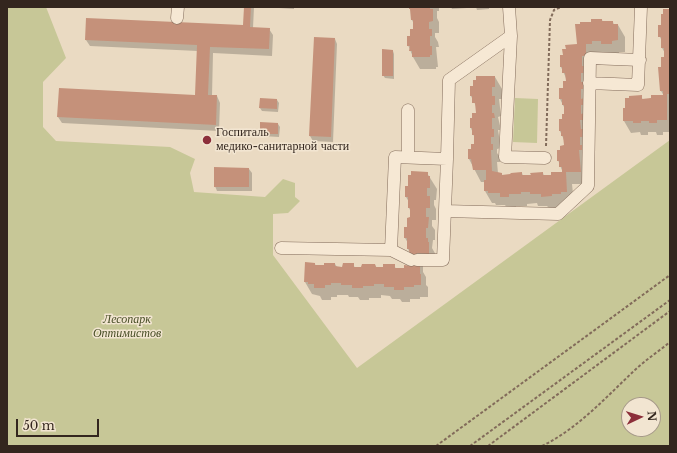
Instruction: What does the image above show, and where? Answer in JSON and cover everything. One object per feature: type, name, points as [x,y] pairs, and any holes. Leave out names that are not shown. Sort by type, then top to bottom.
[{"type":"lane","points":[[509,7],[511,36],[505,157],[545,158]]},
{"type":"lane","points":[[589,83],[638,85],[641,7]]},
{"type":"lane","points":[[281,248],[391,250],[414,260],[443,260],[448,159],[449,80],[511,36]]},
{"type":"lane","points":[[445,211],[558,214],[588,186],[590,58],[640,60]]},
{"type":"lane","points":[[408,110],[408,157]]},
{"type":"lane","points":[[391,250],[395,157],[448,159]]},
{"type":"path","points":[[545,158],[550,20],[554,10],[561,7]]},
{"type":"path","points":[[436,446],[670,275]]},
{"type":"path","points":[[470,446],[670,300]]},
{"type":"path","points":[[488,446],[670,311]]},
{"type":"path","points":[[542,446],[555,440],[599,406],[638,368],[670,342]]},
{"type":"green space","name":"Лесопарк Оптимистов","points":[[7,7],[46,7],[66,58],[43,82],[43,127],[56,141],[170,147],[195,159],[190,173],[194,192],[265,197],[283,179],[295,183],[295,197],[300,201],[288,213],[273,214],[273,255],[357,368],[670,140],[670,446],[7,446]]},
{"type":"green space","points":[[515,98],[538,99],[537,143],[513,142]]},
{"type":"building","points":[[244,7],[251,7],[250,27],[270,28],[269,49],[210,47],[208,95],[217,95],[216,125],[57,117],[59,88],[195,95],[197,45],[85,40],[86,18],[243,25]]},
{"type":"building","points":[[409,7],[430,7],[430,9],[433,9],[433,21],[429,22],[429,29],[432,29],[430,46],[432,46],[432,55],[430,55],[430,57],[412,57],[412,51],[409,51],[410,46],[407,46],[407,36],[410,36],[410,29],[413,29],[413,20],[411,20]]},
{"type":"building","points":[[663,9],[670,9],[670,94],[667,94],[667,120],[657,120],[657,123],[649,123],[649,121],[633,123],[633,121],[623,121],[625,98],[629,98],[629,96],[642,95],[642,99],[651,98],[651,95],[663,95],[663,91],[660,91],[658,67],[661,67],[661,57],[664,57],[664,48],[661,48],[661,37],[658,37],[658,25],[661,25],[661,14],[663,14]]},
{"type":"building","points":[[591,19],[613,21],[613,24],[618,24],[618,40],[612,41],[612,44],[601,44],[601,41],[592,41],[592,44],[586,44],[586,56],[582,56],[582,66],[585,66],[585,73],[581,73],[581,82],[584,82],[584,89],[581,89],[581,99],[584,98],[584,105],[581,105],[581,114],[584,113],[584,120],[580,120],[581,129],[583,129],[583,137],[580,137],[580,145],[582,145],[583,150],[579,150],[581,172],[566,172],[567,192],[552,194],[552,196],[541,197],[541,194],[521,192],[521,194],[509,194],[509,197],[500,197],[500,193],[488,193],[488,191],[484,191],[486,170],[473,170],[471,159],[468,159],[468,149],[471,149],[471,144],[474,144],[474,135],[472,135],[472,128],[470,128],[470,118],[472,118],[472,113],[476,113],[475,103],[472,103],[472,96],[470,96],[470,86],[473,86],[473,80],[476,80],[476,76],[495,76],[495,87],[492,87],[492,96],[495,96],[495,105],[492,105],[492,113],[494,113],[495,118],[492,118],[494,137],[491,137],[491,144],[493,144],[493,150],[491,150],[492,171],[502,173],[502,175],[522,172],[522,175],[531,175],[530,173],[543,172],[543,175],[551,175],[551,172],[562,172],[562,167],[559,167],[559,161],[557,161],[557,150],[560,150],[560,146],[564,145],[563,136],[561,136],[561,131],[559,131],[559,119],[562,119],[562,114],[564,114],[564,105],[562,105],[562,99],[559,99],[559,88],[563,88],[563,81],[566,81],[565,73],[562,73],[562,67],[560,67],[560,55],[563,55],[562,49],[566,49],[565,45],[577,44],[575,24],[580,24],[580,22],[591,22]]},
{"type":"building","points":[[314,37],[335,38],[331,137],[309,136]]},
{"type":"building","points":[[382,49],[393,50],[393,76],[382,76]]},
{"type":"building","points":[[260,98],[277,99],[277,109],[259,108]]},
{"type":"building","points":[[260,122],[278,123],[278,134],[260,134]]},
{"type":"building","points":[[214,167],[249,168],[249,187],[214,187]]},
{"type":"building","points":[[411,171],[428,172],[428,176],[430,176],[430,188],[427,188],[427,196],[430,196],[430,208],[426,208],[426,217],[429,217],[428,228],[426,228],[426,238],[428,238],[429,242],[429,254],[417,253],[417,264],[420,264],[421,285],[404,287],[404,290],[394,290],[394,287],[384,287],[384,284],[363,286],[363,288],[352,288],[352,285],[331,283],[331,285],[325,285],[325,288],[314,288],[314,284],[304,282],[305,262],[315,263],[315,265],[335,263],[335,266],[342,267],[343,263],[354,263],[354,267],[361,267],[362,264],[375,264],[376,267],[383,267],[383,264],[395,264],[395,268],[404,268],[404,265],[411,266],[409,249],[407,249],[407,238],[404,238],[404,227],[407,227],[407,218],[410,217],[408,197],[405,197],[405,186],[408,186],[408,175],[411,175]]},
{"type":"place","name":"Госпиталь медико-санитарной части","points":[[207,140]]}]
